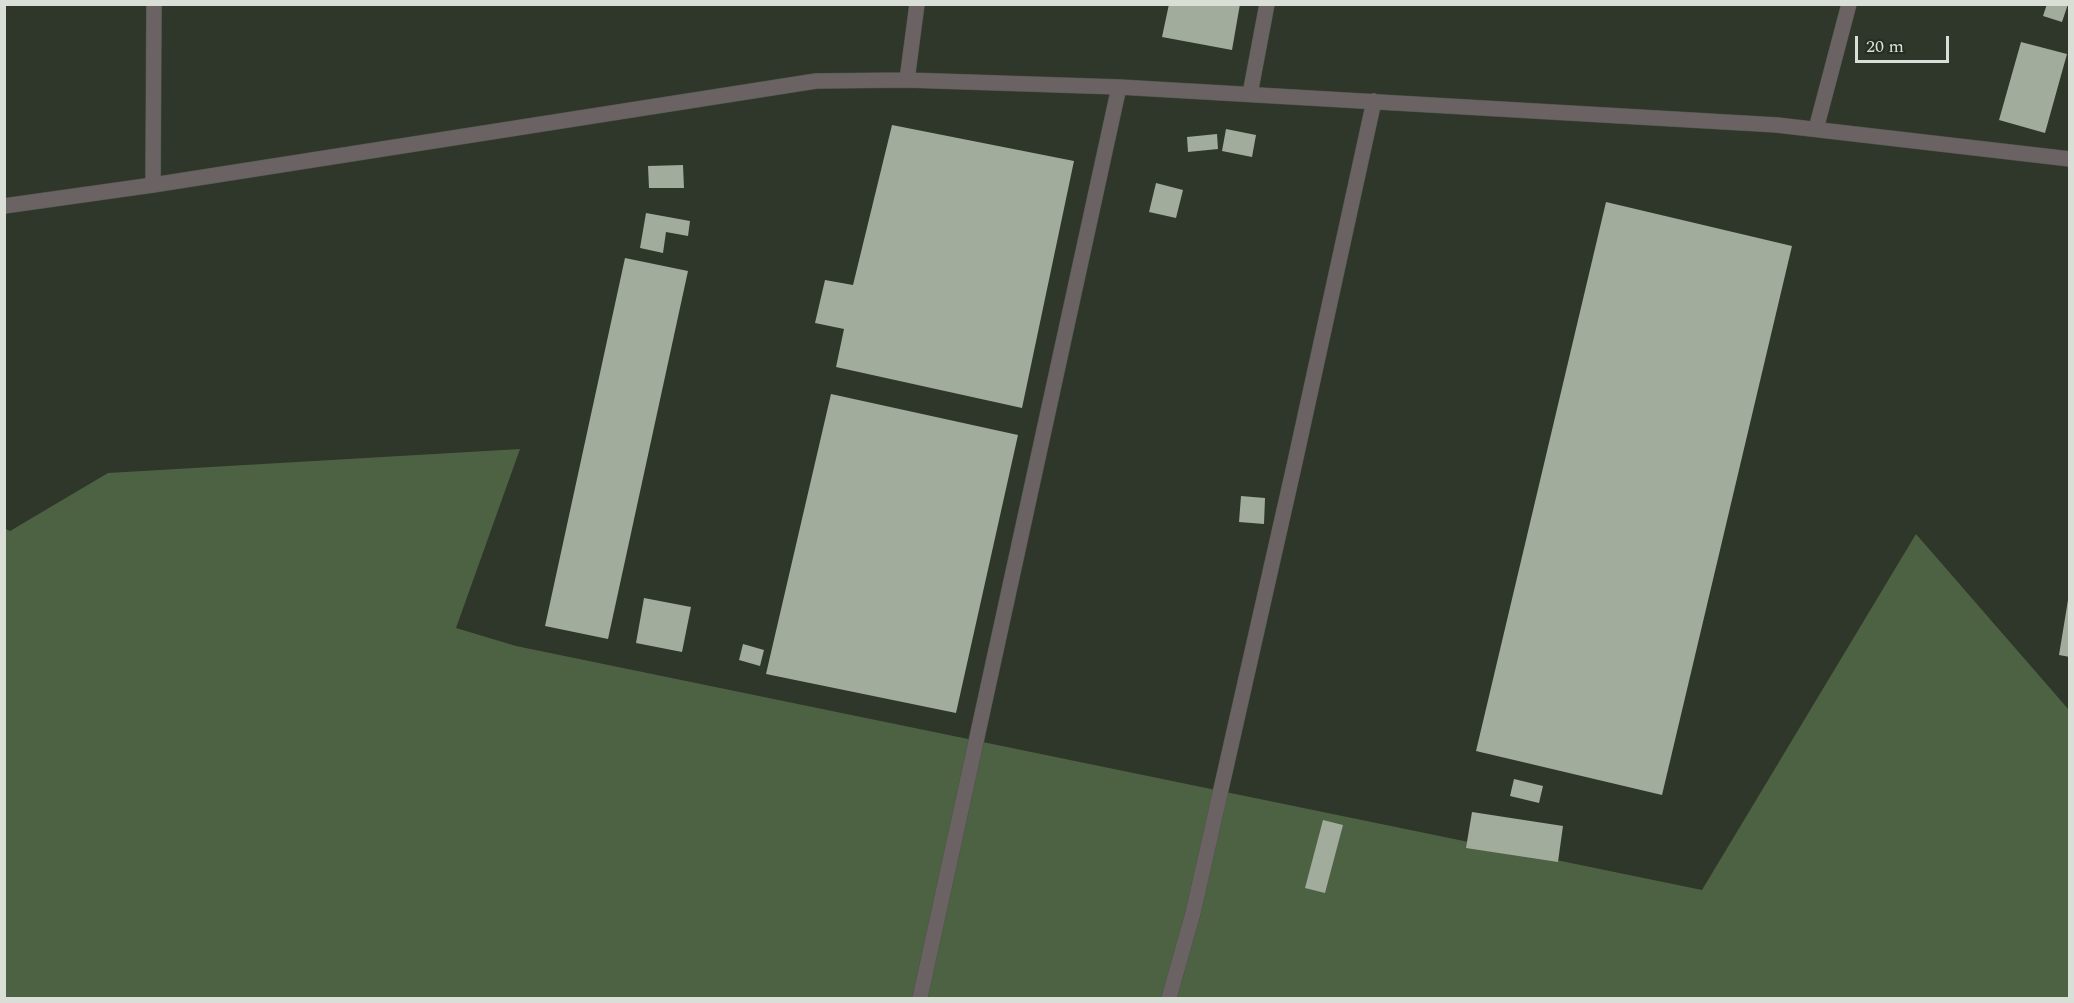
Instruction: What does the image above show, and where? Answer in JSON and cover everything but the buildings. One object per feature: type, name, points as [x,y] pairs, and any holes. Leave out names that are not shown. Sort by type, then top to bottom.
[{"type":"street","points":[[153,185],[154,4]]},
{"type":"street","points":[[907,80],[917,4]]},
{"type":"street","points":[[1250,94],[1268,4]]},
{"type":"street","points":[[1816,129],[1849,4]]},
{"type":"street","points":[[4,207],[816,81],[907,80],[1119,87],[1778,125],[2070,159]]},
{"type":"street","points":[[920,999],[1119,87]]},
{"type":"street","points":[[1169,999],[1193,913],[1238,716],[1374,101]]},
{"type":"green space","points":[[520,449],[456,628],[516,646],[1702,890],[1916,534],[2069,710],[2069,998],[5,998],[4,528],[10,531],[108,473]]}]
